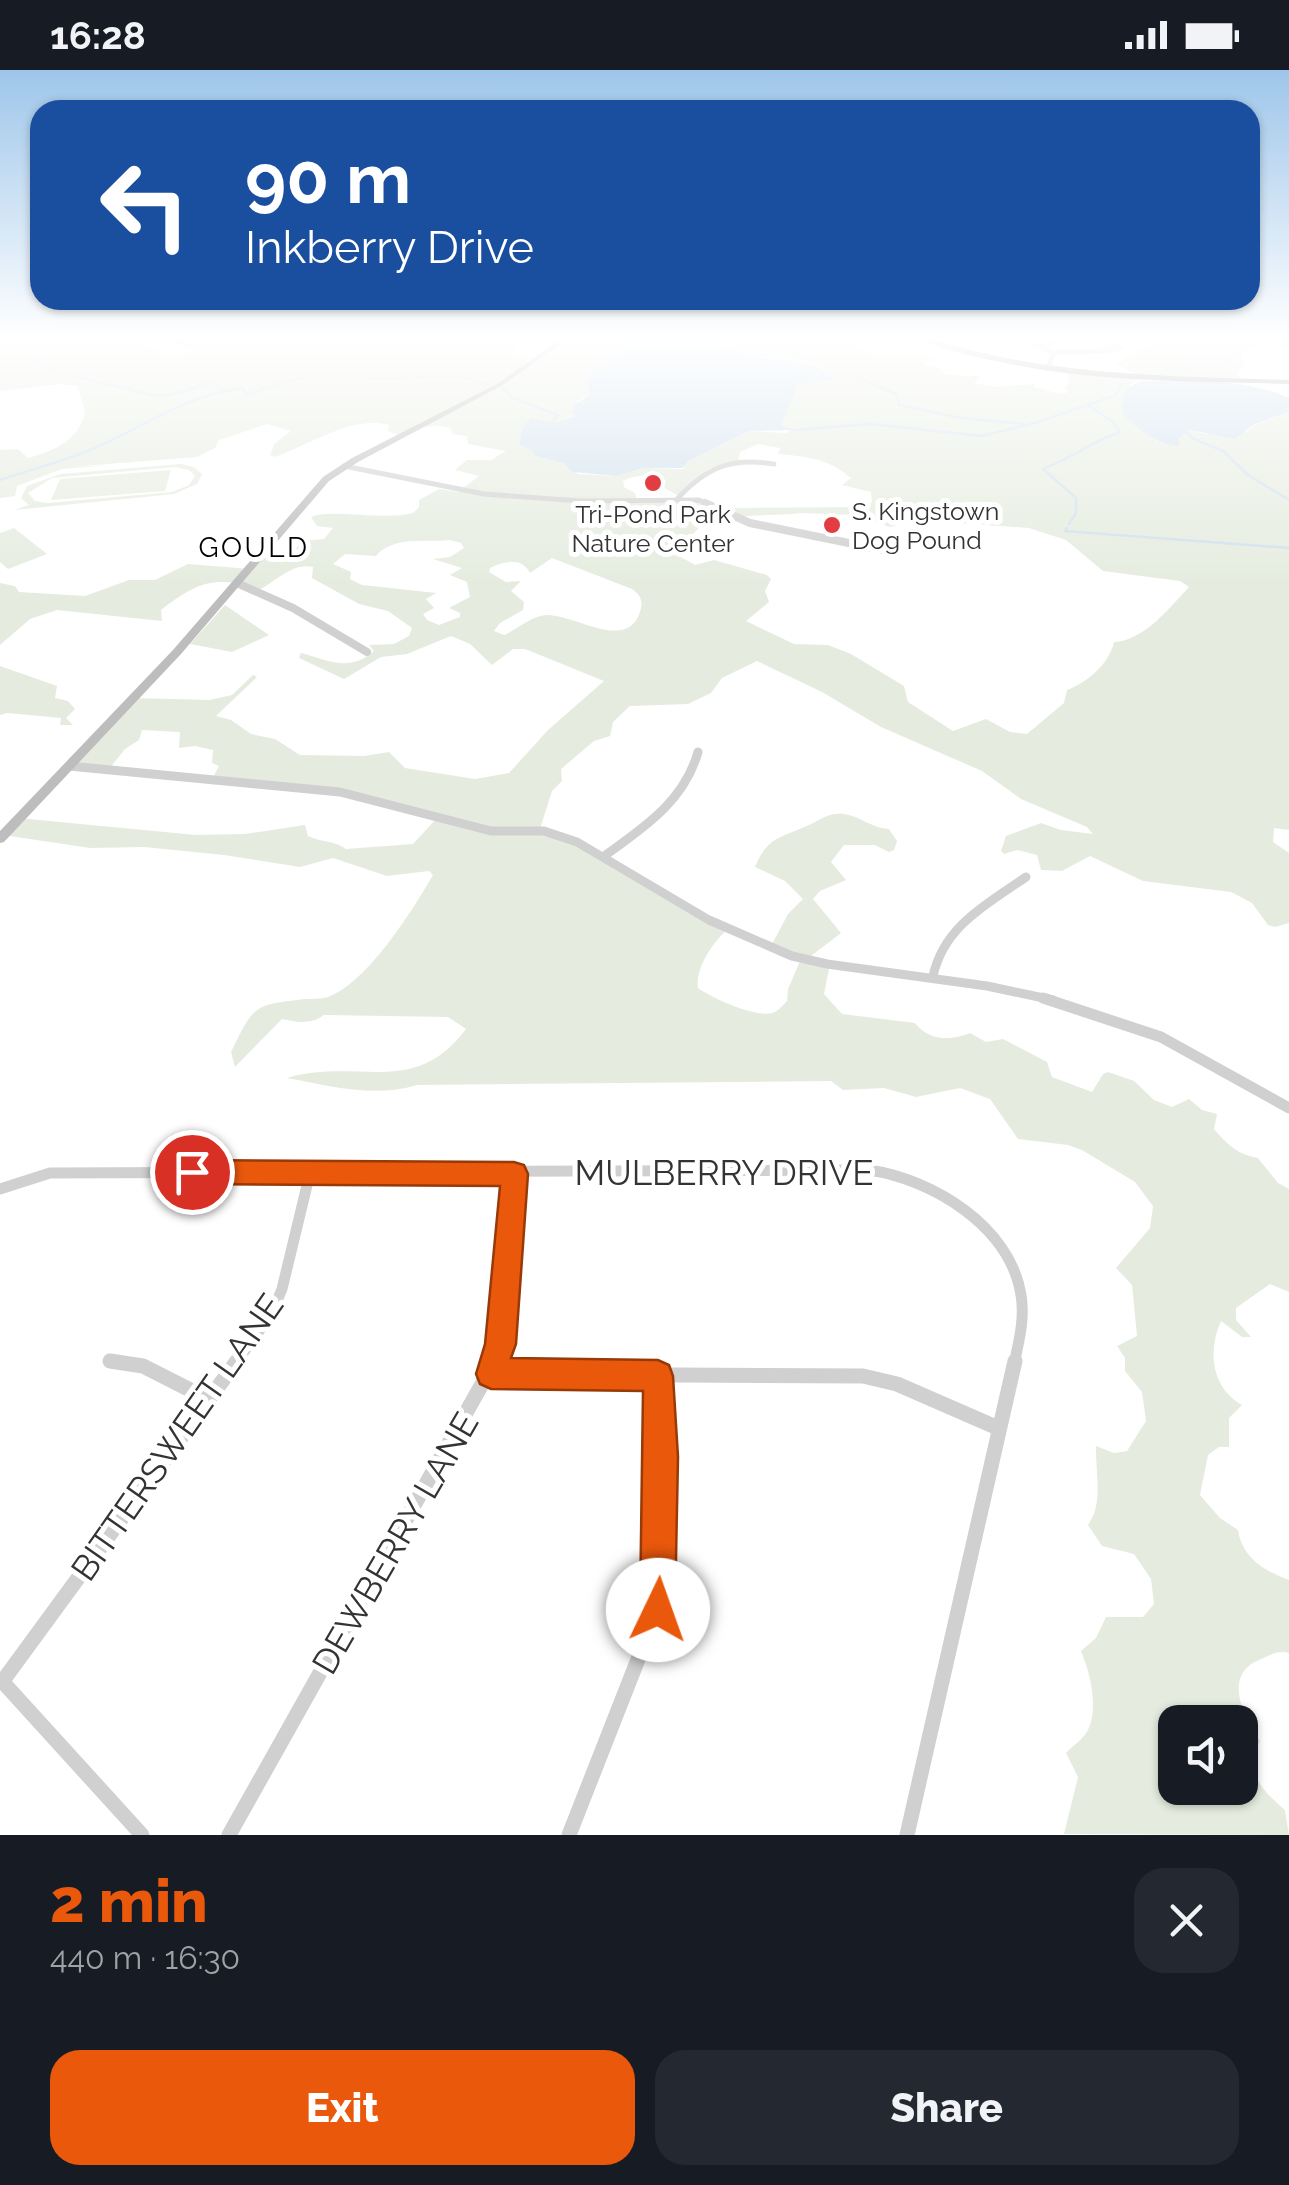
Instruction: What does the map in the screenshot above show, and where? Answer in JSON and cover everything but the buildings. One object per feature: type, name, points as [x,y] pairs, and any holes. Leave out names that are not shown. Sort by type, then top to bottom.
[{"type":"street","points":[[0,839],[239,584],[326,479],[435,420]]},
{"type":"street","points":[[678,498],[712,466],[736,460],[774,464]]},
{"type":"street","points":[[344,466],[456,491],[581,501],[678,498],[710,503],[764,526],[888,551]]},
{"type":"street","points":[[239,584],[293,608],[368,652]]},
{"type":"street","points":[[603,857],[683,788],[694,772],[698,752]]},
{"type":"street","points":[[69,766],[340,792],[491,831],[550,832],[603,857],[758,945],[809,961],[933,976],[1050,997],[1130,1021],[1192,1049],[1289,1108]]},
{"type":"street","points":[[933,976],[934,958],[952,931],[1026,877]]},
{"type":"street","name":"MULBERRY DRIVE","points":[[0,1189],[50,1173],[879,1171],[911,1176],[938,1190],[999,1249],[1020,1292],[1021,1334],[907,1835]]},
{"type":"street","name":"BITTERSWEET LANE","points":[[1,1680],[277,1301],[310,1173]]},
{"type":"street","name":"DEWBERRY LANE","points":[[229,1835],[491,1374],[500,1344],[514,1174]]},
{"type":"street","points":[[108,1361],[143,1366],[208,1398]]},
{"type":"street","points":[[491,1374],[882,1379],[998,1428]]},
{"type":"street","points":[[570,1835],[658,1610],[658,1376]]},
{"type":"street","points":[[1,1680],[142,1835]]},
{"type":"shaded area","points":[[82,420],[529,420],[522,429],[519,445],[533,450],[535,456],[563,463],[578,474],[616,476],[644,468],[683,469],[689,461],[749,431],[787,433],[791,429],[780,426],[782,420],[1132,420],[1157,441],[1179,438],[1190,430],[1206,434],[1246,432],[1267,420],[1289,420],[1289,830],[1274,828],[1273,842],[1289,853],[1289,923],[1268,925],[1252,903],[1231,892],[1143,881],[1090,856],[1062,871],[1041,870],[1037,855],[1017,850],[1004,854],[1001,851],[1006,836],[1041,823],[1093,834],[1087,827],[1021,799],[982,771],[881,727],[822,692],[757,661],[722,678],[711,693],[688,704],[630,706],[613,722],[610,736],[594,741],[561,769],[562,781],[552,791],[540,829],[562,835],[728,929],[706,956],[698,988],[736,1007],[768,1014],[787,1001],[800,961],[770,948],[788,914],[803,899],[785,881],[755,867],[765,849],[776,839],[833,814],[850,815],[889,829],[897,841],[894,850],[889,852],[875,845],[844,845],[831,862],[846,880],[820,891],[813,899],[841,933],[807,959],[830,964],[824,994],[842,1014],[915,1023],[940,1038],[970,1033],[986,1042],[1003,1039],[1047,1062],[1052,1077],[1092,1092],[1108,1072],[1134,1081],[1154,1100],[1172,1107],[1189,1099],[1202,1110],[1217,1114],[1214,1129],[1239,1151],[1258,1158],[1278,1183],[1289,1189],[1289,1292],[1270,1284],[1236,1308],[1236,1320],[1251,1337],[1242,1337],[1221,1321],[1217,1333],[1214,1357],[1218,1379],[1242,1405],[1229,1418],[1229,1447],[1219,1447],[1208,1455],[1200,1495],[1220,1518],[1238,1530],[1244,1548],[1256,1562],[1289,1580],[1289,1653],[1274,1654],[1248,1667],[1239,1686],[1242,1705],[1158,1705],[1158,1805],[1258,1805],[1258,1780],[1285,1810],[1289,1835],[1064,1834],[1078,1777],[1066,1753],[1086,1733],[1093,1711],[1090,1680],[1081,1651],[1096,1638],[1106,1617],[1143,1617],[1154,1604],[1151,1579],[1134,1554],[1102,1546],[1088,1525],[1096,1507],[1096,1446],[1114,1453],[1127,1451],[1146,1421],[1142,1392],[1125,1371],[1125,1358],[1117,1346],[1137,1336],[1132,1285],[1116,1268],[1150,1228],[1153,1206],[1135,1182],[1082,1150],[1018,1139],[990,1099],[960,1088],[916,1097],[884,1088],[843,1090],[831,1081],[417,1085],[368,1091],[287,1078],[337,1071],[405,1070],[426,1063],[446,1050],[466,1029],[448,1017],[324,1015],[309,1021],[282,1019],[235,1067],[231,1052],[257,1010],[288,1001],[325,998],[343,989],[388,944],[433,875],[429,871],[387,876],[333,858],[300,867],[224,855],[144,847],[90,848],[3,835],[18,818],[196,835],[245,834],[305,825],[308,836],[346,849],[413,844],[436,819],[363,797],[211,781],[219,766],[212,763],[213,750],[179,748],[180,732],[142,730],[139,740],[125,749],[109,769],[69,765],[133,698],[209,700],[232,695],[253,675],[257,677],[216,716],[231,720],[251,734],[275,739],[300,755],[364,756],[389,752],[405,768],[475,779],[509,773],[548,730],[604,681],[525,649],[513,649],[492,665],[470,644],[451,636],[407,654],[381,657],[344,679],[299,658],[301,653],[338,663],[356,662],[374,651],[369,645],[394,644],[409,636],[412,628],[388,611],[359,604],[312,578],[313,567],[306,566],[259,590],[218,582],[196,588],[161,610],[162,621],[57,610],[30,619],[0,645],[0,583],[15,586],[19,592],[85,596],[129,580],[155,580],[188,564],[250,569],[260,558],[288,556],[303,541],[324,539],[333,528],[317,526],[311,517],[413,513],[419,500],[439,489],[458,492],[479,476],[455,470],[467,460],[491,460],[506,451],[468,444],[467,436],[452,434],[451,428],[426,427],[401,436],[388,431],[389,425],[375,423],[331,433],[275,457],[270,455],[274,444],[291,431],[267,424],[219,440],[215,448],[197,457],[70,467],[110,465],[62,469],[17,486],[15,496],[0,498],[0,450],[18,449],[28,458],[65,442]],"holes":[[[758,444],[780,448],[778,454],[826,462],[842,471],[851,478],[842,485],[871,492],[872,502],[865,507],[721,508],[698,500],[637,500],[635,493],[624,487],[623,481],[628,479],[656,476],[666,480],[662,487],[681,497],[709,469],[738,461],[740,452]],[[801,513],[855,515],[890,527],[916,520],[1029,528],[1066,540],[1103,571],[1180,581],[1189,587],[1146,629],[1114,642],[1108,658],[1096,671],[1067,690],[1064,703],[1027,734],[1010,732],[986,719],[953,731],[908,702],[904,686],[851,654],[828,645],[794,644],[746,621],[769,602],[765,591],[771,579],[767,575],[714,560],[695,565],[677,555],[697,529],[710,522]],[[401,542],[461,543],[464,548],[450,557],[433,559],[462,568],[450,575],[467,582],[470,597],[449,608],[460,613],[460,617],[439,625],[423,614],[434,608],[426,599],[436,593],[362,585],[350,579],[351,572],[333,564],[345,554],[376,556]],[[552,558],[632,589],[640,597],[641,608],[635,622],[626,629],[601,629],[546,615],[504,635],[494,631],[523,610],[524,602],[511,591],[521,581],[506,582],[489,572],[506,562],[522,564],[530,573]]]},
{"type":"shaded area","points":[[181,464],[202,474],[197,484],[174,494],[14,510],[29,505],[21,498],[27,486],[60,474]],"holes":[[[174,467],[189,470],[195,476],[189,485],[172,492],[48,503],[35,501],[28,493],[52,478]]]},
{"type":"shaded area","points":[[171,470],[165,491],[51,500],[60,479]]},
{"type":"shaded area","points":[[14,528],[47,554],[8,569],[0,562],[0,533]]},
{"type":"shaded area","points":[[225,605],[269,635],[232,652],[190,644]]},
{"type":"shaded area","points":[[0,666],[57,686],[55,698],[68,701],[75,709],[66,718],[73,725],[60,725],[61,718],[0,715]]},
{"type":"water","points":[[529,420],[783,420],[781,426],[797,430],[749,431],[689,461],[683,468],[644,468],[616,476],[573,472],[563,463],[535,456],[532,450],[519,445],[522,428]]},
{"type":"water","points":[[1130,420],[1266,420],[1235,439],[1190,430],[1179,438],[1179,446],[1163,443]]},
{"type":"waterway","points":[[0,480],[85,452],[151,420]]},
{"type":"waterway","points":[[985,420],[1023,424]]},
{"type":"waterway","points":[[795,430],[870,424],[981,436],[1043,420]]},
{"type":"waterway","points":[[1069,524],[1076,513],[1076,498],[1043,469],[1120,432],[1111,420]]},
{"type":"waterway","points":[[1185,430],[1192,438],[1223,451],[1248,475],[1289,500]]},
{"type":"waterway","points":[[1067,528],[1065,531],[1289,548]]},
{"type":"place","name":"Tri-Pond Park Nature Center","points":[[653,483]]},
{"type":"place","name":"S. Kingstown Dog Pound","points":[[832,525]]},
{"type":"district","name":"GOULD","points":[[254,547]]},
{"type":"route","points":[[192,1172],[514,1174],[500,1344],[491,1374],[658,1376],[658,1610]]}]
